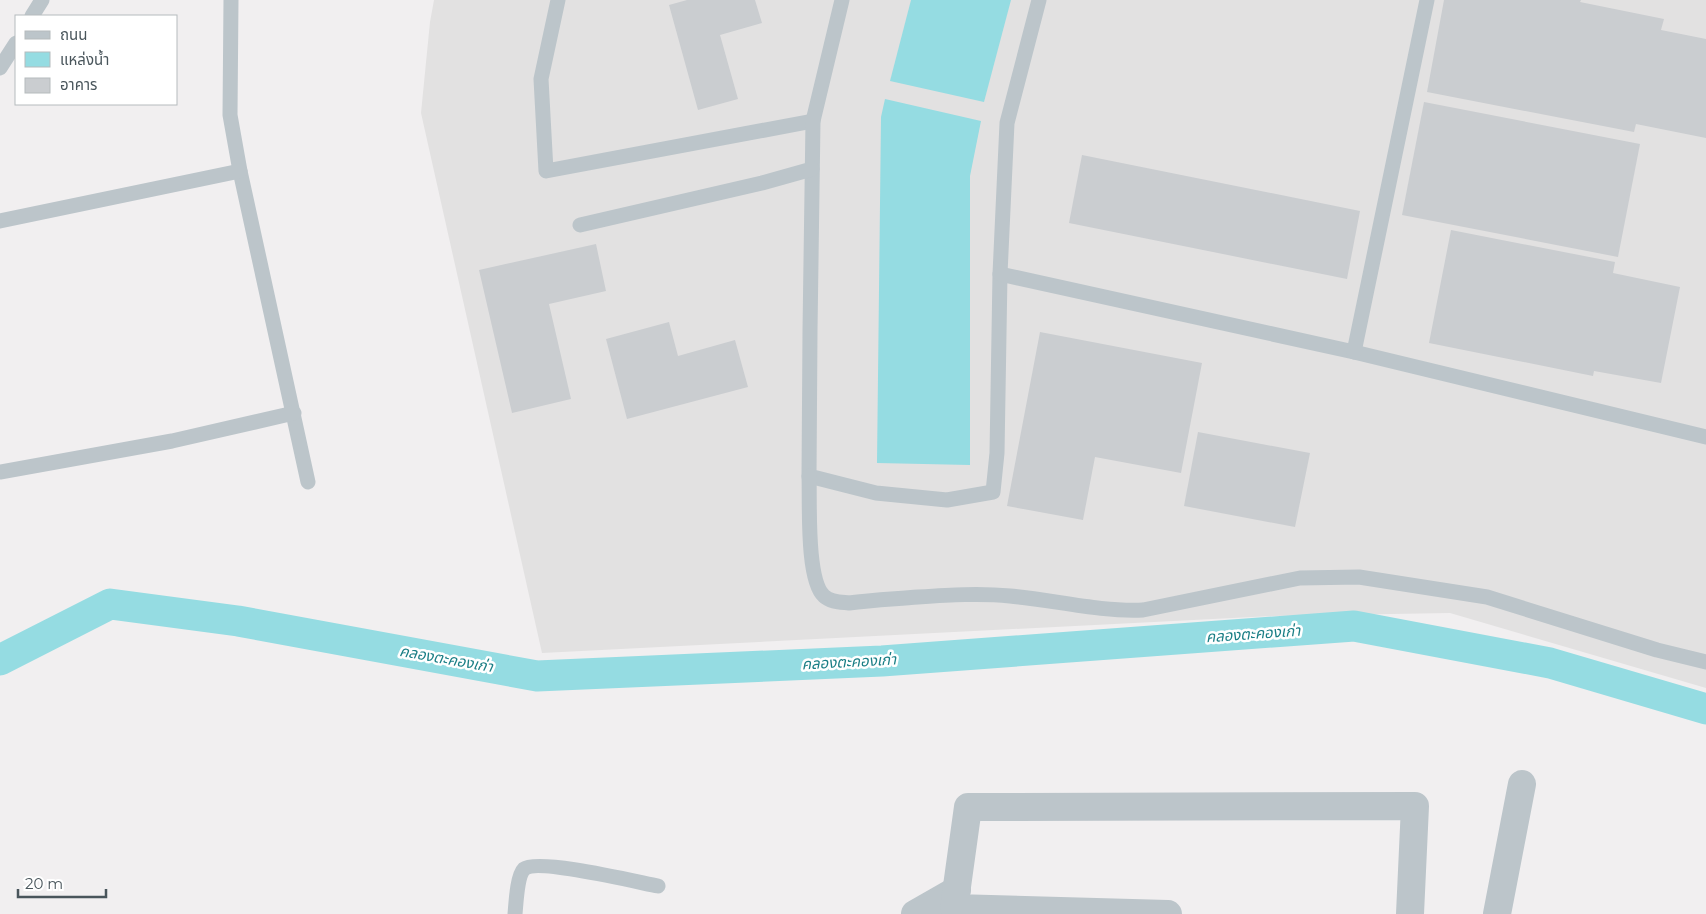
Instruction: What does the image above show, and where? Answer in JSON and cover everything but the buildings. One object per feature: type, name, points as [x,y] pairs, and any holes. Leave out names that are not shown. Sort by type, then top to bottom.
[{"type":"street","points":[[1501,914],[1522,784]]},
{"type":"street","points":[[1168,914],[954,908],[968,807],[1415,806],[1410,914]]},
{"type":"street","points":[[915,914],[957,890]]},
{"type":"lane","points":[[33,15],[42,0]]},
{"type":"lane","points":[[231,0],[230,115],[240,171],[308,482]]},
{"type":"lane","points":[[558,0],[541,79],[546,171],[813,121]]},
{"type":"lane","points":[[842,0],[813,121],[810,331],[811,553],[816,582],[827,599],[849,602],[952,595],[1007,595],[1047,599],[1114,610],[1138,610],[1300,578],[1359,577],[1487,597],[1657,650],[1706,662]]},
{"type":"lane","points":[[810,476],[876,493],[947,500],[993,492],[997,453],[1000,274],[1007,123],[1040,0]]},
{"type":"lane","points":[[1354,352],[1426,0]]},
{"type":"lane","points":[[0,68],[15,45]]},
{"type":"lane","points":[[580,225],[762,184],[812,169]]},
{"type":"lane","points":[[0,221],[240,171]]},
{"type":"lane","points":[[1000,274],[1354,352],[1706,437]]},
{"type":"lane","points":[[0,472],[172,441],[294,413]]},
{"type":"lane","points":[[515,914],[520,876],[525,868],[532,866],[564,868],[658,886]]},
{"type":"shaded area","points":[[434,0],[1706,0],[1706,688],[1450,613],[1272,616],[542,653],[421,113]]},
{"type":"water","points":[[911,0],[1011,0],[984,102],[890,81]]},
{"type":"water","points":[[885,99],[981,121],[970,176],[970,465],[877,463],[881,117]]},
{"type":"waterway","name":"คลองตะคองเก่า","points":[[0,660],[110,604],[238,621],[537,676],[882,661],[1354,626],[1550,663],[1706,709]]}]
